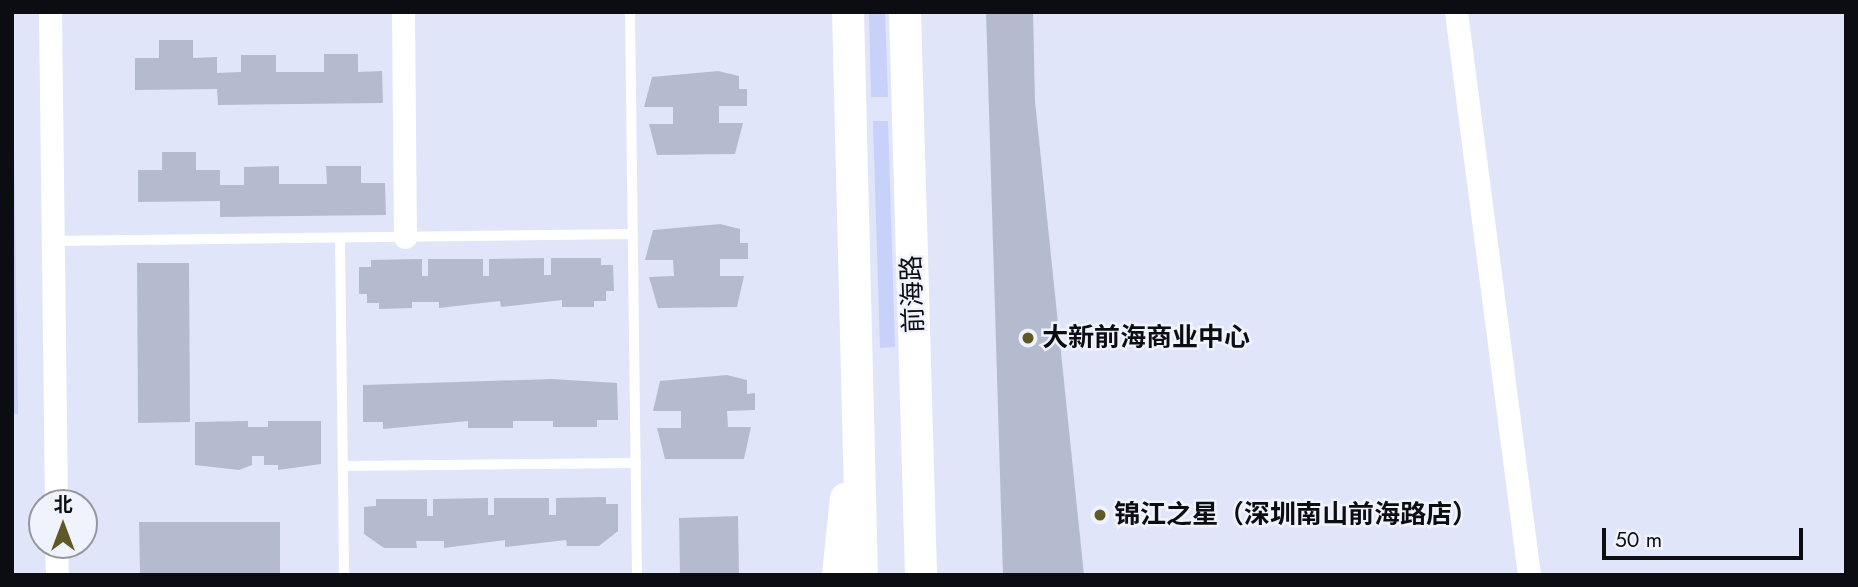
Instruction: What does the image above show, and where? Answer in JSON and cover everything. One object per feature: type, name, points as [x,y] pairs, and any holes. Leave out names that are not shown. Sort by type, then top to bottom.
[{"type":"main road","points":[[849,12],[862,575]]},
{"type":"main road","name":"前海路","points":[[905,12],[921,575]]},
{"type":"main road","points":[[838,575],[860,407]]},
{"type":"street","points":[[50,12],[56,489]]},
{"type":"street","points":[[403,12],[405,237]]},
{"type":"street","points":[[1456,12],[1530,575]]},
{"type":"lane","points":[[630,12],[637,575]]},
{"type":"lane","points":[[53,241],[633,234]]},
{"type":"lane","points":[[340,238],[344,575]]},
{"type":"lane","points":[[343,466],[636,463]]},
{"type":"shaded area","points":[[12,12],[18,414],[12,414]]},
{"type":"shaded area","points":[[869,12],[885,12],[888,97],[871,97]]},
{"type":"shaded area","points":[[873,121],[888,121],[895,347],[880,348]]},
{"type":"building","name":"大新前海商业中心","points":[[986,12],[1033,12],[1035,101],[1084,575],[1003,575]]},
{"type":"building","points":[[159,40],[193,40],[193,58],[217,57],[217,73],[241,72],[241,55],[276,55],[276,72],[324,72],[324,54],[358,54],[358,72],[382,71],[383,103],[218,105],[217,89],[135,90],[135,58],[159,58]]},
{"type":"building","points":[[718,71],[739,76],[739,89],[747,89],[747,106],[719,106],[719,123],[743,123],[735,154],[657,155],[649,124],[673,124],[673,107],[644,107],[652,77]]},
{"type":"building","points":[[162,152],[196,152],[196,170],[220,170],[220,185],[244,185],[244,167],[279,166],[279,184],[327,184],[326,166],[361,166],[361,183],[385,183],[386,215],[220,217],[220,201],[138,202],[138,170],[162,170]]},
{"type":"building","points":[[720,224],[740,229],[740,243],[748,243],[748,259],[720,259],[720,276],[744,276],[737,307],[658,308],[649,277],[674,276],[673,260],[645,260],[653,230]]},
{"type":"building","points":[[544,258],[544,275],[551,275],[551,258],[601,258],[601,265],[613,265],[614,291],[606,291],[606,301],[594,301],[594,307],[562,307],[562,300],[501,307],[500,301],[439,308],[439,302],[412,302],[412,308],[379,309],[379,303],[367,303],[367,294],[359,294],[359,267],[371,267],[371,260],[422,259],[422,276],[428,276],[428,259],[483,259],[483,276],[489,276],[489,259]]},
{"type":"building","points":[[137,263],[189,263],[190,422],[138,423]]},
{"type":"building","points":[[727,375],[747,380],[747,394],[755,393],[755,410],[727,411],[728,427],[751,427],[744,459],[665,459],[657,428],[681,428],[681,411],[653,411],[660,381]]},
{"type":"building","points":[[552,379],[617,383],[618,420],[597,420],[597,427],[553,427],[553,421],[513,421],[513,428],[468,428],[468,421],[383,429],[383,422],[363,422],[363,385]]},
{"type":"building","points":[[248,421],[248,427],[268,427],[268,421],[321,421],[321,464],[278,470],[278,465],[264,465],[264,456],[252,456],[252,465],[239,470],[195,465],[195,422]]},
{"type":"building","points":[[606,497],[606,504],[618,504],[618,531],[599,546],[567,546],[566,540],[505,547],[505,540],[444,548],[444,541],[416,541],[417,548],[384,548],[364,534],[364,507],[376,506],[376,499],[427,499],[427,516],[433,516],[433,499],[488,498],[488,515],[494,515],[494,498],[549,498],[549,515],[556,515],[556,498]]},
{"type":"building","points":[[738,516],[739,575],[680,575],[679,518]]},
{"type":"building","points":[[139,522],[280,522],[280,575],[140,575]]},
{"type":"place","name":"大新前海商业中心","points":[[1028,338]]},
{"type":"place","name":"锦江之星（深圳南山前海路店）","points":[[1100,515]]}]
